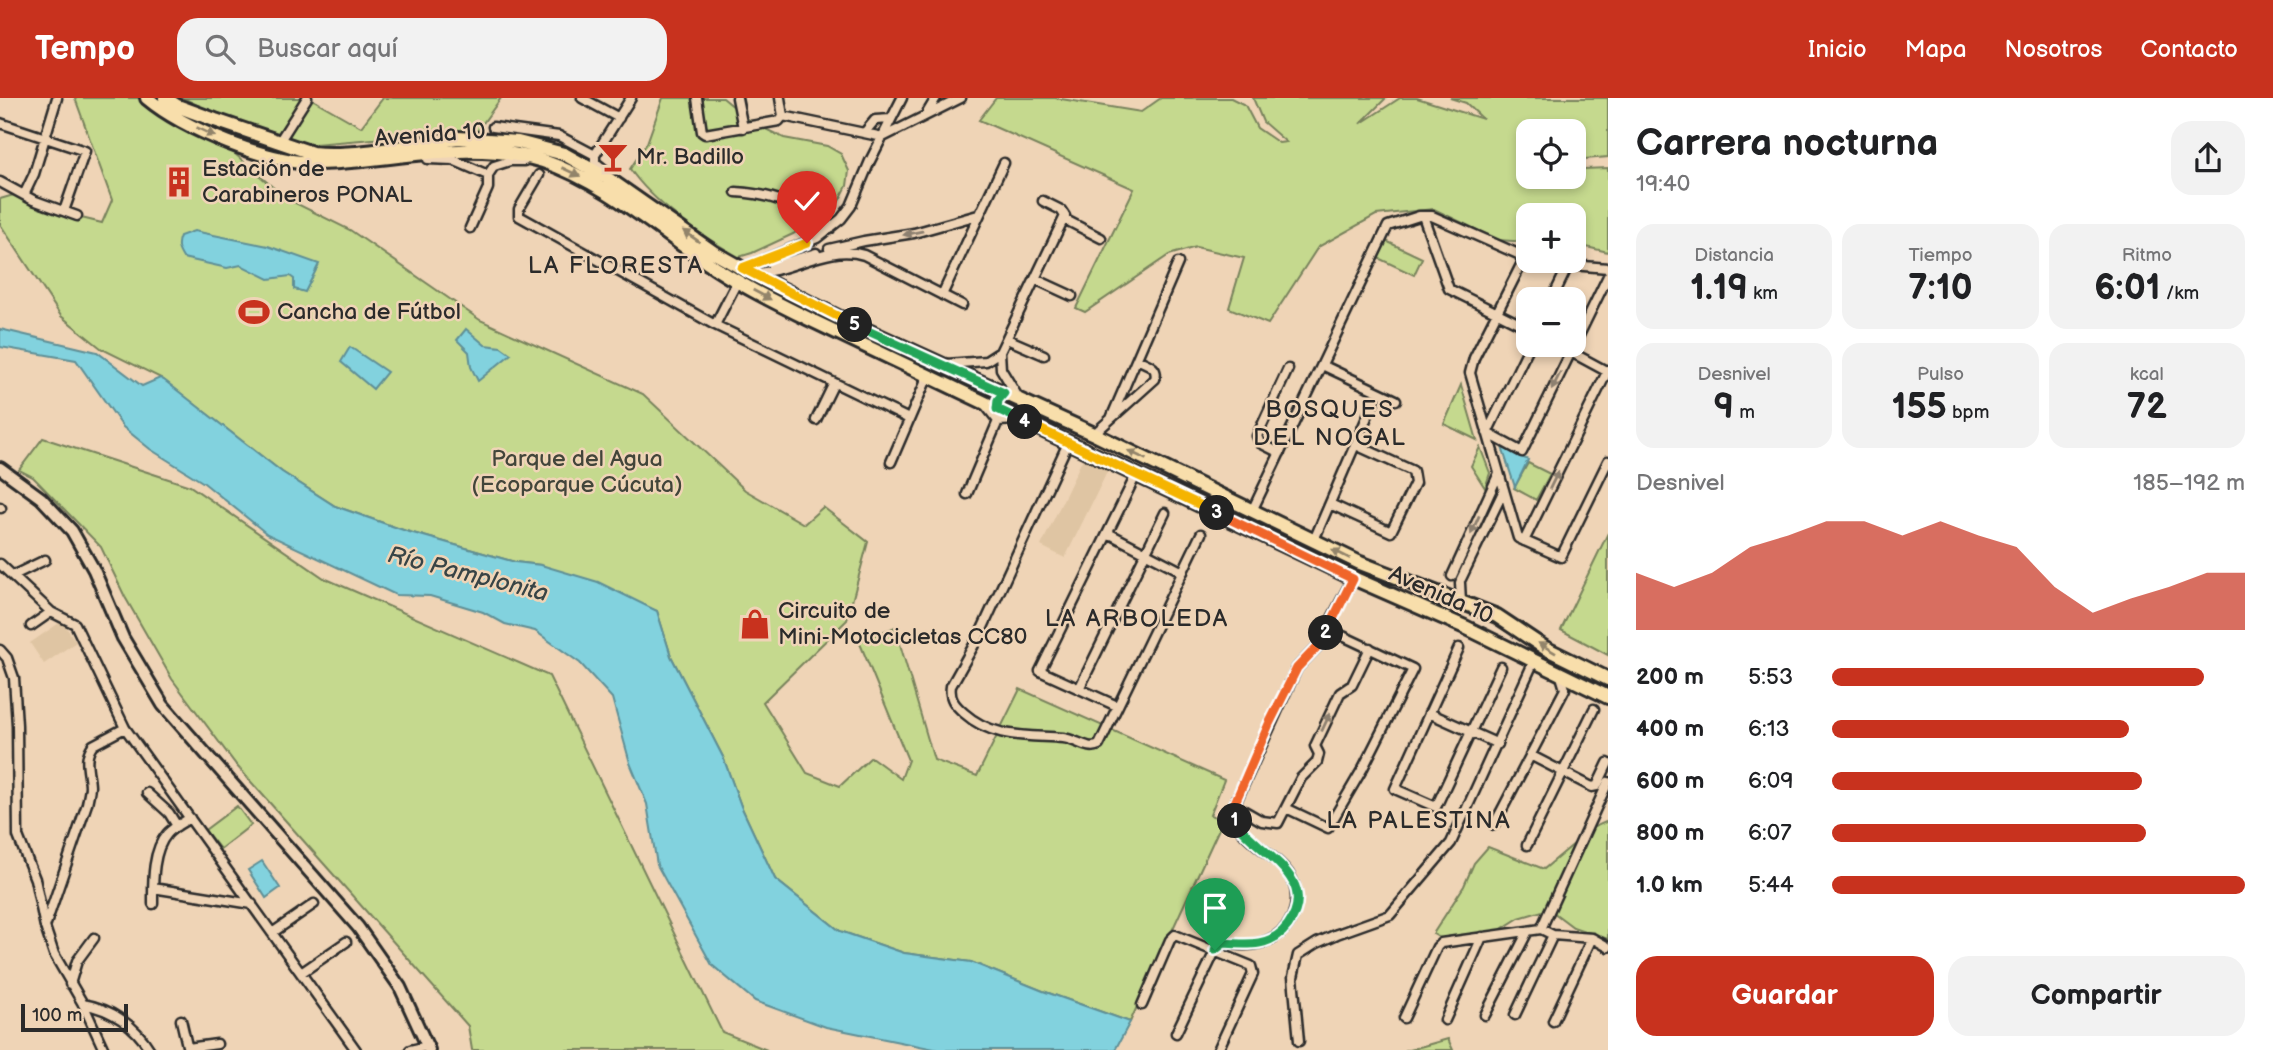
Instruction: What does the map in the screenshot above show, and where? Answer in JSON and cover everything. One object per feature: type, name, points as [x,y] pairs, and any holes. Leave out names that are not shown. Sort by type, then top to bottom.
[{"type":"main road","name":"Avenida 10","points":[[147,98],[161,110],[214,137],[286,159],[317,163],[459,150],[489,150],[541,160],[603,190],[737,282],[980,401],[997,415],[1019,420],[1608,697]]},
{"type":"main road","name":"Avenida 10","points":[[164,98],[177,106],[312,153],[327,155],[458,138],[518,142],[564,154],[604,176],[713,252],[775,285],[1094,434],[1360,563],[1497,616],[1545,648],[1608,679]]},
{"type":"main road","points":[[980,401],[984,384]]},
{"type":"main road","points":[[997,415],[998,400],[1004,393]]},
{"type":"main road","points":[[0,467],[41,498],[72,531],[89,560],[123,638],[163,705],[358,927],[400,988],[428,1048]]},
{"type":"main road","points":[[1465,628],[1474,619],[1476,612],[1467,604]]},
{"type":"main road","points":[[1489,639],[1488,626],[1497,616]]},
{"type":"street","points":[[24,195],[34,174],[57,98]]},
{"type":"street","points":[[279,142],[307,98]]},
{"type":"street","points":[[582,98],[619,118]]},
{"type":"street","points":[[604,176],[604,168],[595,162],[595,155],[631,98]]},
{"type":"street","points":[[697,98],[704,134],[779,121],[783,116],[780,98]]},
{"type":"street","points":[[737,98],[743,128]]},
{"type":"street","points":[[752,271],[830,229],[851,206],[902,98]]},
{"type":"street","points":[[927,113],[936,98]]},
{"type":"street","points":[[783,116],[883,136],[957,99]]},
{"type":"street","points":[[865,132],[875,120],[891,119]]},
{"type":"street","points":[[0,123],[85,151],[64,211]]},
{"type":"street","points":[[493,127],[559,136],[595,155]]},
{"type":"street","points":[[396,156],[407,160],[446,159],[488,175]]},
{"type":"street","points":[[470,228],[488,188],[488,175],[494,166],[500,163],[541,160]]},
{"type":"street","points":[[942,295],[1004,163]]},
{"type":"street","points":[[539,175],[519,209],[519,216],[715,325],[909,419]]},
{"type":"street","points":[[0,182],[24,195],[77,216]]},
{"type":"street","points":[[736,192],[761,194],[787,202],[801,208],[830,229]]},
{"type":"street","points":[[1021,400],[1001,369],[1000,352],[1065,216],[1061,210],[1043,201]]},
{"type":"street","points":[[752,271],[835,247],[914,233],[978,215]]},
{"type":"street","points":[[1423,216],[1448,287],[1516,322]]},
{"type":"street","points":[[1252,511],[1386,228],[1391,224],[1432,216],[1516,254]]},
{"type":"street","points":[[1064,219],[1101,238]]},
{"type":"street","points":[[752,271],[775,271],[833,253],[850,252],[864,255],[961,305]]},
{"type":"street","points":[[1112,416],[1178,263]]},
{"type":"street","points":[[1586,266],[1608,268]]},
{"type":"street","points":[[775,271],[772,278],[775,285]]},
{"type":"street","points":[[1517,273],[1474,358],[1470,373],[1518,538],[1561,557],[1608,461]]},
{"type":"street","points":[[1586,320],[1608,276]]},
{"type":"street","points":[[1035,279],[1072,296]]},
{"type":"street","points":[[715,325],[737,282]]},
{"type":"street","points":[[1006,339],[1044,355]]},
{"type":"street","points":[[940,363],[971,364],[986,361],[1000,352]]},
{"type":"street","points":[[1487,433],[1524,357]]},
{"type":"street","points":[[1487,433],[1522,452],[1568,357]]},
{"type":"street","points":[[1524,541],[1608,371],[1580,357]]},
{"type":"street","points":[[1094,434],[1155,379],[1154,368],[1137,359]]},
{"type":"street","points":[[1322,366],[1396,400]]},
{"type":"street","points":[[1280,453],[1260,443],[1257,436],[1288,369]]},
{"type":"street","points":[[891,462],[928,376]]},
{"type":"street","points":[[816,420],[834,383]]},
{"type":"street","points":[[1314,540],[1374,401]]},
{"type":"street","points":[[967,494],[997,415]]},
{"type":"street","points":[[1068,443],[979,636],[953,681],[950,694],[953,702],[990,731],[1068,739],[1091,748],[1099,745],[1201,534]]},
{"type":"street","points":[[1330,504],[1391,532],[1415,483],[1413,471],[1356,445]]},
{"type":"street","points":[[1467,604],[1456,580],[1499,473]]},
{"type":"street","points":[[1117,706],[1040,671],[1136,475]]},
{"type":"street","points":[[1435,593],[1456,580],[1504,490]]},
{"type":"street","points":[[1079,689],[1165,513]]},
{"type":"street","points":[[1108,533],[1182,572]]},
{"type":"street","points":[[14,575],[45,560]]},
{"type":"street","points":[[0,564],[51,612],[75,624],[125,728],[356,1050]]},
{"type":"street","points":[[1175,1033],[1215,950],[1224,943],[1253,945],[1272,939],[1284,930],[1291,920],[1296,902],[1291,877],[1273,856],[1240,828],[1233,815],[1234,805],[1297,668],[1317,647],[1353,579]]},
{"type":"street","points":[[31,626],[51,612]]},
{"type":"street","points":[[1286,807],[1328,828],[1363,768],[1413,669],[1328,629]]},
{"type":"street","points":[[1234,805],[1262,821],[1278,823],[1301,778],[1317,762],[1319,754],[1315,746],[1340,693],[1352,685],[1370,648]]},
{"type":"street","points":[[1459,648],[1395,789],[1436,807],[1501,667]]},
{"type":"street","points":[[0,650],[7,658],[13,678],[17,725],[18,836],[35,879],[54,954],[83,1004],[104,1050]]},
{"type":"street","points":[[1299,1041],[1293,977],[1298,955],[1326,938],[1390,915],[1401,904],[1456,835],[1534,662]]},
{"type":"street","points":[[1494,825],[1565,689],[1561,676]]},
{"type":"street","points":[[1565,689],[1584,686]]},
{"type":"street","points":[[1527,845],[1594,709]]},
{"type":"street","points":[[1429,713],[1498,744]]},
{"type":"street","points":[[45,927],[87,804],[90,787],[86,762],[90,749],[125,728]]},
{"type":"street","points":[[1530,755],[1595,787],[1608,763]]},
{"type":"street","points":[[1541,929],[1608,782]]},
{"type":"street","points":[[147,793],[169,813],[177,826]]},
{"type":"street","points":[[153,904],[158,854],[163,840],[190,818]]},
{"type":"street","points":[[153,888],[252,904]]},
{"type":"street","points":[[272,933],[314,904]]},
{"type":"street","points":[[1404,1018],[1437,947],[1448,941],[1541,929],[1553,935],[1592,938],[1608,947]]},
{"type":"street","points":[[1485,1015],[1528,930]]},
{"type":"street","points":[[1142,1004],[1170,940],[1175,935],[1251,966],[1253,972],[1218,1050]]},
{"type":"street","points":[[1515,1015],[1553,935]]},
{"type":"street","points":[[1445,1020],[1482,937]]},
{"type":"street","points":[[70,984],[77,961],[94,938]]},
{"type":"street","points":[[1553,1021],[1592,938]]},
{"type":"street","points":[[301,973],[346,942]]},
{"type":"street","points":[[83,1004],[107,1011],[129,1024],[140,1034],[150,1050]]},
{"type":"street","points":[[181,1020],[188,1049],[217,1044]]},
{"type":"street","points":[[411,1050],[428,1048]]},
{"type":"shaded area","points":[[1085,454],[1110,466],[1065,558],[1041,546]]},
{"type":"shaded area","points":[[62,621],[76,642],[44,664],[30,643]]},
{"type":"green space","name":"Parque del Agua (Ecoparque Cúcuta)","points":[[75,98],[143,98],[163,113],[234,153],[285,198],[350,230],[480,320],[643,394],[745,490],[804,524],[823,507],[868,542],[847,620],[763,702],[807,773],[840,786],[871,757],[901,779],[908,760],[859,641],[895,627],[934,760],[977,776],[1020,689],[1224,780],[1210,815],[1223,820],[1130,1022],[971,962],[904,953],[840,931],[775,879],[741,806],[723,757],[671,656],[657,611],[541,565],[515,562],[406,531],[335,506],[282,472],[161,378],[102,349],[61,316],[0,224],[0,199],[17,194],[61,213],[102,223],[112,200]]},
{"type":"green space","points":[[183,98],[302,98],[275,138],[235,124]]},
{"type":"green space","points":[[310,98],[361,127],[383,98],[501,98],[478,130],[303,145],[284,140]]},
{"type":"green space","points":[[663,98],[723,98],[753,123],[784,138],[827,146],[841,154],[849,171],[847,186],[839,201],[824,214],[793,234],[739,257],[710,240],[665,207],[630,169],[647,143]]},
{"type":"green space","points":[[996,98],[1055,98],[1141,112],[1161,98],[1231,98],[1245,105],[1257,128],[1279,143],[1286,142],[1263,122],[1253,98],[1386,98],[1360,124],[1400,98],[1417,98],[1483,119],[1466,103],[1450,98],[1608,98],[1608,157],[1586,159],[1586,119],[1516,119],[1516,189],[1586,189],[1586,169],[1608,168],[1608,252],[1586,247],[1586,203],[1516,203],[1516,241],[1498,240],[1434,209],[1376,215],[1318,247],[1268,324],[1229,308],[1244,258],[1196,247],[1169,255],[1085,312],[1076,308],[1134,189],[979,120]]},
{"type":"green space","points":[[1386,241],[1422,258],[1414,275],[1378,258]]},
{"type":"green space","points":[[1461,385],[1477,440],[1444,424]]},
{"type":"green space","points":[[43,438],[190,486],[324,578],[549,676],[722,1032],[767,1050],[472,1050],[468,1026],[237,766],[172,679],[125,597],[101,547],[33,477],[19,470]]},
{"type":"green space","points":[[1480,447],[1490,473],[1485,488],[1471,466]]},
{"type":"green space","points":[[1528,463],[1550,474],[1536,500],[1514,488]]},
{"type":"green space","points":[[1608,533],[1608,655],[1561,630]]},
{"type":"green space","points":[[237,806],[251,825],[220,849],[205,830]]},
{"type":"green space","points":[[1608,821],[1608,939],[1573,927],[1549,909],[1519,918],[1492,935],[1442,939],[1433,934],[1464,886],[1474,863],[1488,847],[1544,869],[1594,827]]},
{"type":"green space","points":[[1448,1039],[1453,1050],[1409,1050]]},
{"type":"water","points":[[194,231],[268,246],[319,264],[305,292],[294,289],[294,279],[290,276],[269,279],[241,265],[227,268],[183,258],[178,247],[180,236]]},
{"type":"water","name":"Río Pamplonita","points":[[0,329],[97,352],[142,386],[160,378],[164,380],[282,472],[335,506],[406,531],[598,582],[657,611],[671,656],[723,757],[741,806],[775,879],[840,931],[904,953],[971,962],[1130,1022],[1115,1050],[939,1050],[826,1027],[755,1001],[712,965],[657,865],[647,804],[630,763],[612,698],[580,663],[535,631],[505,624],[483,612],[430,596],[396,595],[267,534],[204,483],[150,449],[123,427],[76,360],[0,347]]},
{"type":"water","points":[[466,329],[485,345],[501,347],[511,354],[478,381],[471,367],[469,352],[457,340]]},
{"type":"water","points":[[350,347],[387,372],[373,389],[341,362]]},
{"type":"water","points":[[1502,447],[1528,460],[1515,487]]},
{"type":"water","points":[[262,861],[280,888],[266,898],[248,870]]},
{"type":"place","name":"Mr. Badillo","points":[[613,157]]},
{"type":"place","name":"Estación de Carabineros PONAL","points":[[179,182]]},
{"type":"place","name":"Cancha de Fútbol","points":[[254,312]]},
{"type":"place","name":"Circuito de Mini-Motocicletas CC80","points":[[755,624]]},
{"type":"district","name":"LA FLORESTA","points":[[616,265]]},
{"type":"district","name":"BOSQUES DEL NOGAL","points":[[1330,423]]},
{"type":"district","name":"LA ARBOLEDA","points":[[1137,618]]},
{"type":"district","name":"LA PALESTINA","points":[[1419,820]]},
{"type":"route","points":[[807,243],[742,268],[845,320],[1004,393],[998,400],[997,409],[1353,579],[1317,647],[1297,668],[1234,805],[1234,819],[1240,828],[1273,856],[1291,877],[1296,896],[1294,915],[1284,930],[1266,942],[1247,945],[1224,943],[1215,950]]}]
